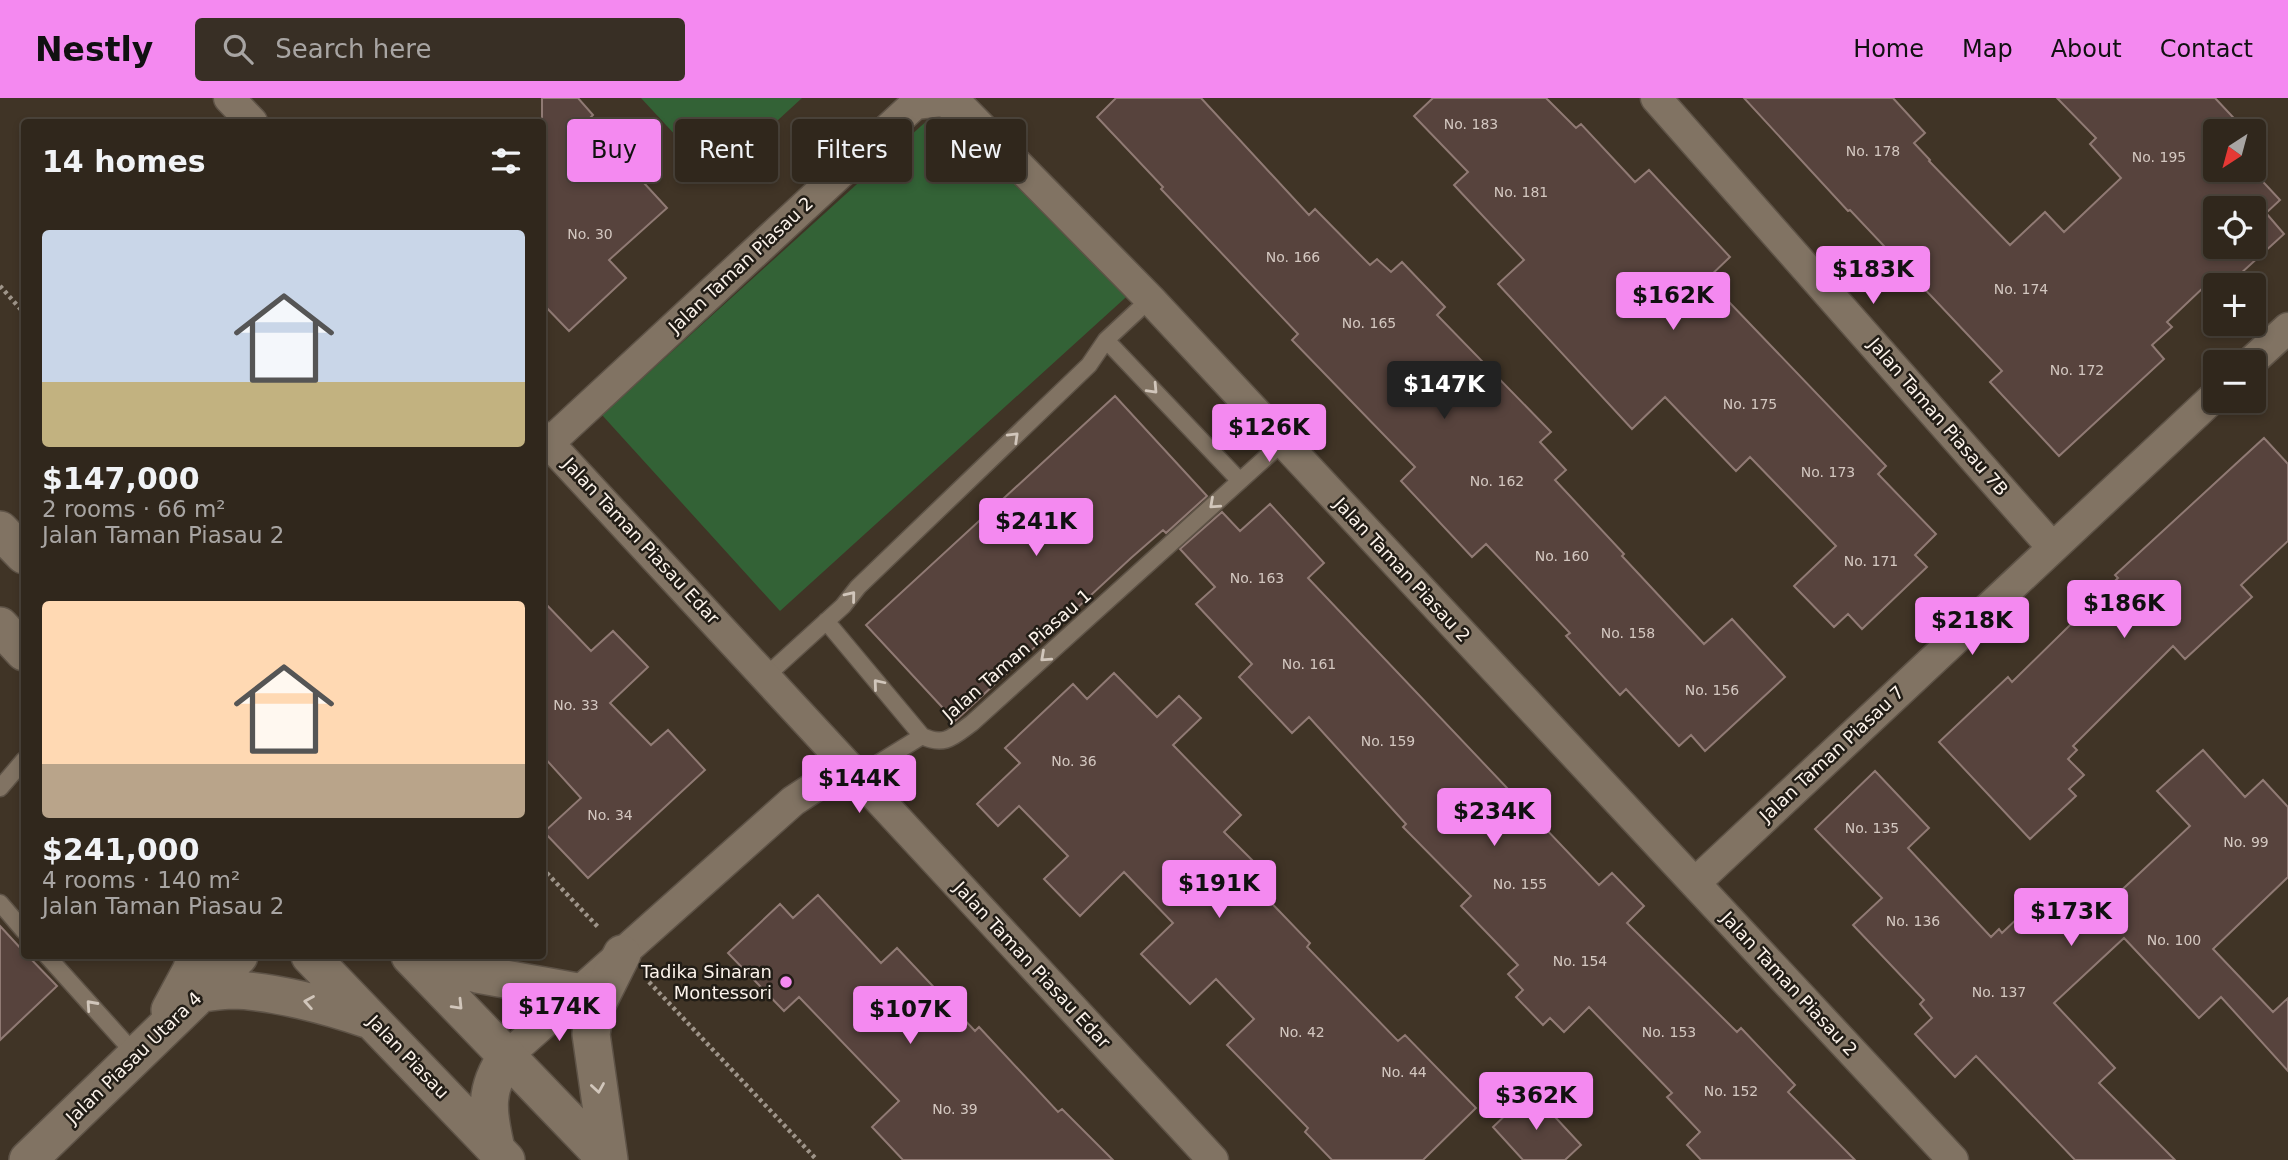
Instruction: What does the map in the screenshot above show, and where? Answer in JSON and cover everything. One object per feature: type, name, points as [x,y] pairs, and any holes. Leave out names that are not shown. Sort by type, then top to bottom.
[{"type":"street","points":[[229,98],[249,119]]},
{"type":"street","name":"Jalan Taman Piasau 7B","points":[[1656,98],[2052,547]]},
{"type":"street","name":"Jalan Taman Piasau 2","points":[[546,440],[915,104],[941,101],[963,109],[1150,299],[1953,1160]]},
{"type":"street","points":[[2264,350],[2288,328]]},
{"type":"street","name":"Jalan Taman Piasau 7","points":[[1695,883],[2203,407]]},
{"type":"street","name":"Jalan Taman Piasau Edar","points":[[546,440],[1213,1160]]},
{"type":"street","points":[[0,530],[21,552]]},
{"type":"street","points":[[0,626],[21,649]]},
{"type":"street","points":[[501,1154],[488,1115],[495,1073],[507,1056],[793,801],[822,782],[852,771]]},
{"type":"street","points":[[608,1160],[591,1034],[596,1006],[622,954]]},
{"type":"street","name":"Jalan Piasau Utara 4","points":[[28,1160],[180,1005],[235,959]]},
{"type":"street","name":"Jalan Piasau","points":[[313,959],[501,1154]]},
{"type":"street","points":[[414,959],[608,1160]]},
{"type":"street","points":[[431,959],[477,974],[577,992]]},
{"type":"street","points":[[180,1005],[233,990],[329,1006],[374,1022]]},
{"type":"lane","points":[[766,676],[843,606],[858,587],[1089,365],[1106,340],[1150,299]]},
{"type":"lane","points":[[1106,340],[1240,481]]},
{"type":"lane","name":"Jalan Taman Piasau 1","points":[[922,736],[935,742],[951,739],[972,723],[1283,442]]},
{"type":"lane","points":[[826,621],[922,736],[872,767],[852,771]]},
{"type":"lane","points":[[0,788],[20,766]]},
{"type":"lane","points":[[0,903],[21,928]]},
{"type":"lane","points":[[55,959],[180,1005]]},
{"type":"path","points":[[0,286],[21,310]]},
{"type":"path","points":[[546,872],[817,1160]]},
{"type":"green space","points":[[641,98],[802,98],[778,120],[675,119],[675,135]]},
{"type":"green space","points":[[952,98],[972,119],[929,119]]},
{"type":"green space","points":[[926,122],[926,182],[1026,182],[1026,175],[1135,289],[780,611],[602,415],[859,182],[912,182],[912,134]]},
{"type":"building","points":[[542,98],[578,98],[593,115],[589,119],[567,119],[567,182],[643,182],[667,208],[609,260],[626,278],[569,331],[546,307],[546,119],[542,119]]},
{"type":"building","points":[[1116,98],[1201,98],[1309,215],[1315,209],[1370,265],[1377,259],[1391,272],[1402,262],[1445,307],[1437,315],[1551,432],[1540,442],[1566,470],[1555,480],[1624,554],[1622,556],[1704,644],[1732,619],[1785,677],[1705,751],[1691,735],[1679,746],[1626,689],[1620,695],[1566,636],[1570,633],[1486,544],[1472,557],[1401,481],[1415,467],[1292,340],[1298,334],[1097,117]]},
{"type":"building","points":[[1433,98],[1546,98],[1576,128],[1581,124],[1635,182],[1649,170],[1730,257],[1707,279],[1886,466],[1878,474],[1936,534],[1915,555],[1927,567],[1862,629],[1848,614],[1834,627],[1794,586],[1836,546],[1750,457],[1736,471],[1665,397],[1632,429],[1498,284],[1524,260],[1454,185],[1468,172],[1414,116]]},
{"type":"building","points":[[1744,98],[1893,98],[1925,133],[1914,143],[2010,245],[2045,212],[2064,232],[2121,178],[2090,144],[2096,138],[2057,98],[2215,98],[2235,119],[2203,119],[2203,182],[2263,182],[2280,200],[2266,213],[2266,196],[2203,196],[2203,259],[2257,259],[2241,273],[2203,273],[2203,288],[2167,322],[2172,327],[2152,345],[2164,359],[2059,456],[1990,382],[2002,371],[1850,210],[1848,211]]},
{"type":"building","points":[[2266,213],[2284,234],[2266,250]]},
{"type":"building","points":[[1115,396],[1207,496],[1166,533],[1163,530],[1131,558],[955,721],[866,625]]},
{"type":"building","points":[[2264,438],[2288,464],[2288,541],[2241,585],[2252,597],[2185,659],[2173,646],[2073,746],[2077,750],[2068,759],[2084,775],[2069,789],[2076,796],[2030,839],[1939,742],[2008,677],[2012,682],[2118,578],[2115,575]]},
{"type":"building","points":[[1270,504],[1324,563],[1308,578],[1599,885],[1612,873],[1644,906],[1627,923],[1737,1032],[1741,1028],[1795,1085],[1788,1092],[1855,1160],[1701,1160],[1687,1145],[1700,1132],[1667,1097],[1672,1093],[1589,1007],[1564,1032],[1550,1018],[1543,1025],[1516,997],[1523,990],[1508,974],[1518,965],[1461,906],[1471,896],[1403,827],[1406,824],[1309,717],[1292,733],[1239,677],[1252,664],[1196,604],[1215,587],[1180,549],[1222,512],[1240,531]]},
{"type":"building","points":[[546,604],[591,651],[613,631],[648,667],[610,703],[651,745],[668,730],[705,770],[588,878],[546,834],[546,830],[581,798],[546,759]]},
{"type":"building","points":[[1114,673],[1157,717],[1179,696],[1201,718],[1173,745],[1241,815],[1224,832],[1268,876],[1256,887],[1310,943],[1307,947],[1398,1041],[1405,1035],[1476,1108],[1423,1160],[1332,1160],[1305,1132],[1308,1128],[1227,1045],[1254,1019],[1216,979],[1190,1004],[1141,954],[1173,923],[1124,872],[1080,916],[1044,879],[1068,856],[1019,806],[998,826],[977,804],[1020,763],[1005,748],[1073,684],[1087,699]]},
{"type":"building","points":[[2203,750],[2245,797],[2263,780],[2288,807],[2288,877],[2213,949],[2273,1012],[2288,998],[2288,1071],[2221,997],[2199,1018],[2124,938],[2054,1003],[2115,1068],[2099,1083],[2175,1160],[2075,1160],[1976,1056],[1955,1077],[1915,1034],[1932,1018],[1920,1004],[1924,1000],[1853,925],[1882,898],[1815,829],[1875,771],[1929,828],[1908,848],[1991,937],[1999,929],[2002,933],[2043,894],[2078,931],[2190,826],[2157,791]]},
{"type":"building","points":[[818,895],[881,963],[897,948],[975,1031],[979,1027],[1058,1112],[1062,1109],[1113,1160],[903,1160],[872,1127],[899,1101],[799,997],[784,1011],[728,953],[780,904],[793,918]]},
{"type":"building","points":[[0,926],[21,949],[21,959],[31,959],[57,986],[0,1040]]},
{"type":"building","points":[[1531,1091],[1581,1145],[1565,1160],[1523,1160],[1493,1127]]},
{"type":"place","name":"Tadika Sinaran Montessori","points":[[786,982]]}]
